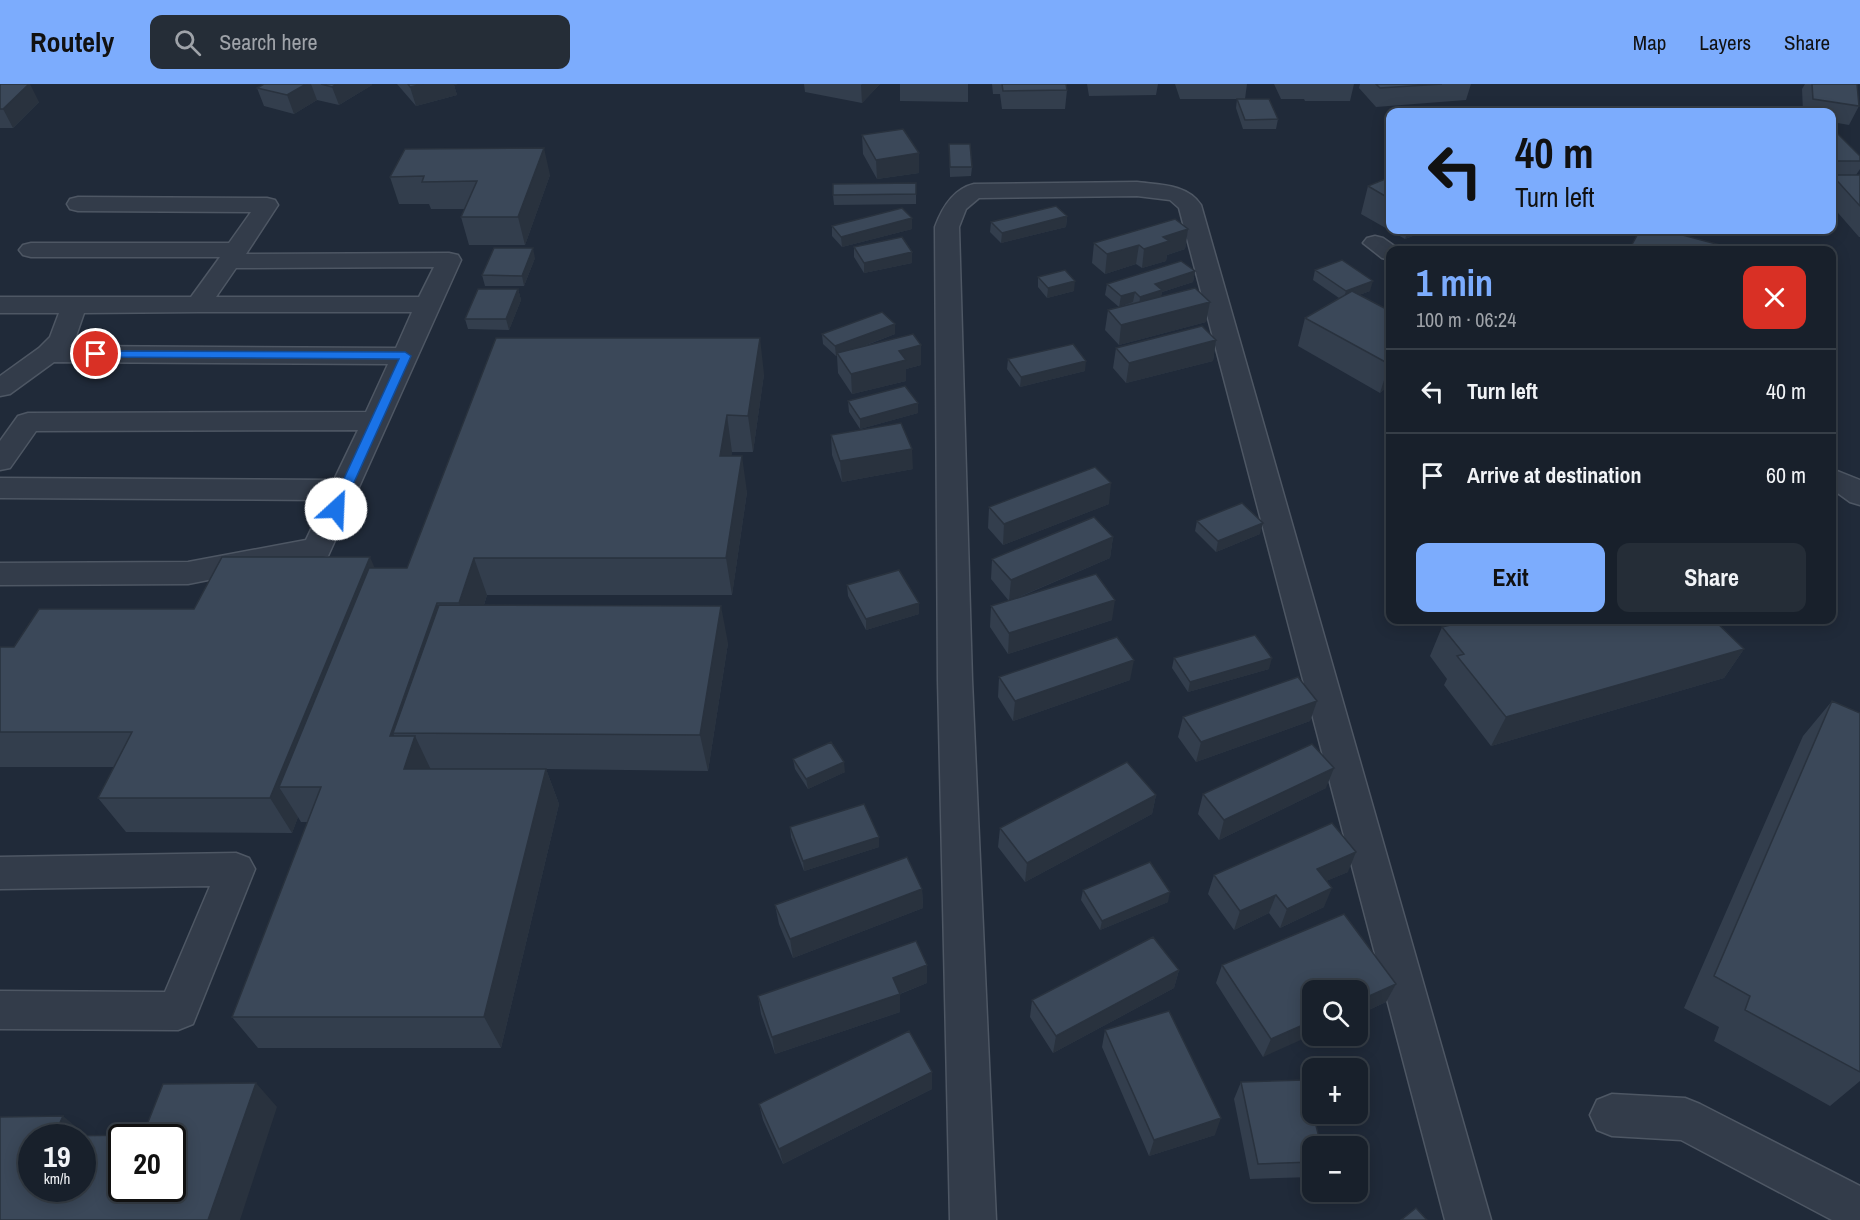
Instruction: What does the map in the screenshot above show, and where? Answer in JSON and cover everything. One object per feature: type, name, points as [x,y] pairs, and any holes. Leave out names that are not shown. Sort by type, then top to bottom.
[{"type":"lane","points":[[973,1220],[955,680],[947,227],[953,209],[961,199],[974,191],[1137,189],[1178,195],[1190,205],[1468,1220]]},
{"type":"lane","points":[[78,204],[267,204],[198,304]]},
{"type":"lane","points":[[0,574],[188,573],[318,549],[449,260],[31,250]]},
{"type":"lane","points":[[0,305],[428,305]]},
{"type":"lane","points":[[0,388],[48,354],[62,339],[75,306]]},
{"type":"lane","points":[[48,354],[405,356]]},
{"type":"lane","points":[[0,461],[28,422],[376,421]]},
{"type":"lane","points":[[1836,480],[1845,483],[1860,495]]},
{"type":"lane","points":[[0,488],[345,490]]},
{"type":"lane","points":[[0,873],[236,869],[178,1011],[0,1010]]},
{"type":"lane","points":[[1612,1115],[1685,1119],[1860,1210]]},
{"type":"building","points":[[0,84],[29,84],[3,109],[0,109]]},
{"type":"building","points":[[264,84],[306,84],[287,95],[257,88]]},
{"type":"building","points":[[321,84],[337,84],[332,87]]},
{"type":"building","points":[[1002,84],[1066,84],[1067,90],[1003,91]]},
{"type":"building","points":[[1376,84],[1442,84],[1380,88]]},
{"type":"building","points":[[1812,84],[1857,84],[1859,106],[1813,99]]},
{"type":"building","points":[[1237,99],[1269,99],[1278,119],[1245,120]]},
{"type":"building","points":[[903,129],[919,153],[876,160],[862,135]]},
{"type":"building","points":[[1836,132],[1860,156],[1860,161],[1836,161]]},
{"type":"building","points":[[949,144],[970,144],[972,167],[950,167]]},
{"type":"building","points":[[544,148],[518,217],[461,217],[477,181],[422,182],[424,176],[390,177],[405,149]]},
{"type":"building","points":[[1836,175],[1860,175],[1860,206],[1836,179]]},
{"type":"building","points":[[1386,179],[1386,197],[1368,186]]},
{"type":"building","points":[[916,183],[916,194],[833,195],[833,184]]},
{"type":"building","points":[[1056,206],[1067,216],[1002,233],[991,222]]},
{"type":"building","points":[[902,208],[912,218],[841,237],[832,226]]},
{"type":"building","points":[[1175,219],[1188,229],[1163,237],[1169,241],[1144,249],[1139,245],[1107,254],[1094,243]]},
{"type":"building","points":[[1638,234],[1679,234],[1720,245],[1719,246],[1631,246]]},
{"type":"building","points":[[902,237],[912,252],[864,263],[854,247]]},
{"type":"building","points":[[494,248],[533,248],[522,276],[482,275]]},
{"type":"building","points":[[1342,260],[1373,281],[1346,291],[1315,270]]},
{"type":"building","points":[[1181,261],[1195,271],[1155,284],[1162,290],[1140,297],[1135,292],[1121,296],[1107,284]]},
{"type":"building","points":[[1065,270],[1075,281],[1048,288],[1038,277]]},
{"type":"building","points":[[1195,288],[1210,302],[1121,325],[1108,310]]},
{"type":"building","points":[[478,289],[518,289],[506,319],[465,319]]},
{"type":"building","points":[[1352,291],[1386,309],[1386,362],[1305,318]]},
{"type":"building","points":[[882,312],[895,324],[835,346],[822,334]]},
{"type":"building","points":[[1202,326],[1216,340],[1129,363],[1116,348]]},
{"type":"building","points":[[913,334],[921,345],[899,351],[906,360],[851,374],[837,353]]},
{"type":"building","points":[[496,338],[760,338],[748,416],[727,415],[720,456],[742,456],[726,558],[474,558],[459,603],[437,603],[390,736],[415,736],[404,769],[546,769],[484,1017],[232,1017],[321,787],[279,787],[369,568],[407,568]]},
{"type":"building","points":[[1073,344],[1086,361],[1021,377],[1008,359]]},
{"type":"building","points":[[905,386],[918,403],[860,419],[848,401]]},
{"type":"building","points":[[901,423],[912,449],[840,461],[831,435]]},
{"type":"building","points":[[1095,467],[1111,483],[1004,524],[989,507]]},
{"type":"building","points":[[1242,503],[1263,523],[1218,541],[1197,521]]},
{"type":"building","points":[[1094,517],[1113,537],[1011,580],[992,559]]},
{"type":"building","points":[[222,557],[370,557],[270,798],[98,798],[132,732],[0,732],[0,647],[14,647],[39,609],[194,609]]},
{"type":"building","points":[[899,570],[919,603],[866,619],[847,585]]},
{"type":"building","points":[[1096,574],[1115,600],[1009,633],[991,606]]},
{"type":"building","points":[[439,605],[721,606],[700,735],[393,733]]},
{"type":"building","points":[[1455,624],[1718,624],[1744,649],[1506,717],[1457,656],[1464,654],[1442,627]]},
{"type":"building","points":[[1255,635],[1272,658],[1190,682],[1174,658]]},
{"type":"building","points":[[1117,637],[1134,660],[1015,701],[999,677]]},
{"type":"building","points":[[1298,677],[1317,701],[1201,742],[1183,717]]},
{"type":"building","points":[[1832,701],[1860,713],[1860,1072],[1745,1010],[1750,996],[1714,976]]},
{"type":"building","points":[[831,742],[844,762],[806,779],[793,759]]},
{"type":"building","points":[[1312,744],[1334,768],[1224,820],[1203,794]]},
{"type":"building","points":[[1127,762],[1156,795],[1027,863],[1000,828]]},
{"type":"building","points":[[864,804],[879,837],[803,861],[790,827]]},
{"type":"building","points":[[1332,823],[1356,852],[1317,869],[1332,888],[1287,909],[1276,895],[1240,911],[1214,875]]},
{"type":"building","points":[[907,857],[922,889],[790,939],[775,905]]},
{"type":"building","points":[[1150,862],[1170,892],[1102,921],[1083,890]]},
{"type":"building","points":[[1344,914],[1396,984],[1368,997],[1368,980],[1302,980],[1302,1025],[1271,1039],[1222,965]]},
{"type":"building","points":[[1153,937],[1179,970],[1056,1036],[1032,1000]]},
{"type":"building","points":[[916,941],[927,965],[893,978],[900,994],[772,1037],[758,996]]},
{"type":"building","points":[[1169,1011],[1221,1118],[1154,1140],[1105,1030]]},
{"type":"building","points":[[909,1031],[932,1072],[779,1149],[759,1104]]},
{"type":"building","points":[[1302,1080],[1302,1124],[1316,1124],[1319,1136],[1302,1136],[1302,1162],[1258,1164],[1241,1082]]},
{"type":"building","points":[[256,1083],[208,1220],[0,1220],[0,1117],[63,1116],[59,1124],[18,1124],[18,1202],[96,1202],[96,1136],[108,1135],[108,1202],[186,1202],[186,1124],[147,1124],[163,1084]]},
{"type":"building","points":[[1416,1208],[1427,1220],[1401,1220]]},
{"type":"route","points":[[96,354],[405,356],[336,509]]}]
